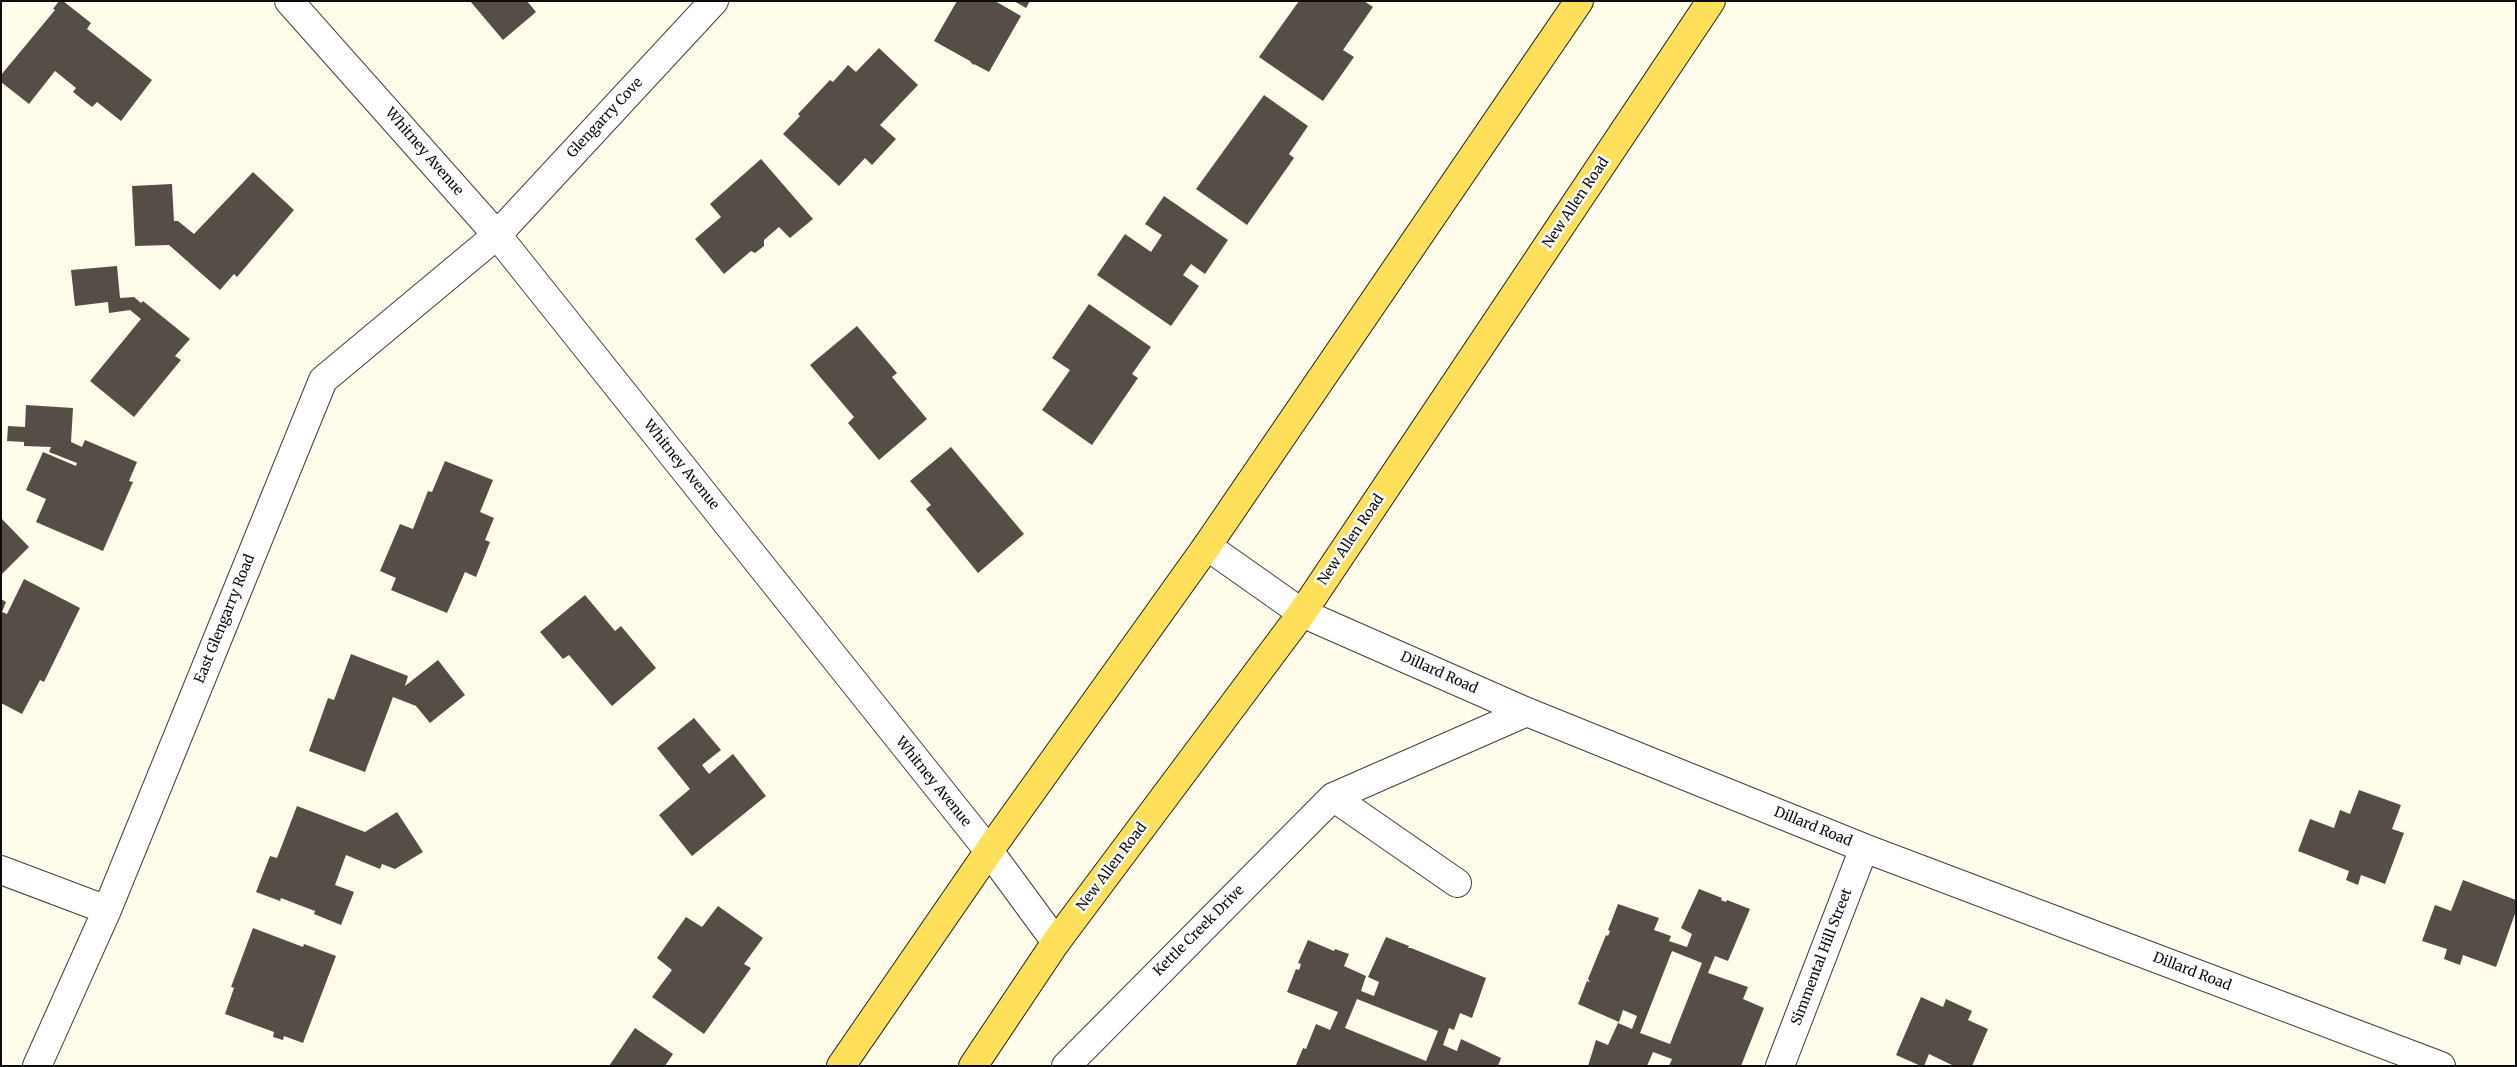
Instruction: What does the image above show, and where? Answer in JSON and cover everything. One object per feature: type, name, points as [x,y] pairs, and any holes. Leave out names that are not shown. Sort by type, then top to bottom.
[{"type":"main road","points":[[842,1066],[989,851],[1207,546],[1578,1]]},
{"type":"main road","name":"New Allen Road","points":[[973,1066],[1056,942],[1302,613],[1711,1]]},
{"type":"street","name":"Whitney Avenue","points":[[290,1],[497,235],[989,851],[1056,942]]},
{"type":"street","name":"Glengarry Cove","points":[[497,235],[714,1]]},
{"type":"street","name":"East Glengarry Road","points":[[37,1066],[107,910],[323,380],[497,235]]},
{"type":"street","name":"Dillard Road","points":[[1207,546],[1302,613],[1527,712],[1864,848],[2441,1066]]},
{"type":"street","name":"Kettle Creek Drive","points":[[1066,1066],[1333,797],[1527,712]]},
{"type":"street","points":[[1333,797],[1456,883]]},
{"type":"street","name":"Simmental Hill Street","points":[[1780,1066],[1864,848]]},
{"type":"street","points":[[1,870],[107,910]]},
{"type":"building","points":[[59,1],[63,1],[91,23],[87,29],[152,80],[121,121],[97,102],[92,107],[73,92],[76,88],[55,71],[29,104],[1,82],[1,75],[55,10],[53,9]]},
{"type":"building","points":[[470,1],[527,1],[536,12],[503,40]]},
{"type":"building","points":[[957,1],[995,1],[1021,16],[989,72],[973,65],[970,61],[934,41]]},
{"type":"building","points":[[1014,1],[1030,1],[1026,8]]},
{"type":"building","points":[[1299,1],[1364,1],[1373,7],[1343,50],[1354,57],[1323,101],[1259,57]]},
{"type":"building","points":[[879,48],[918,85],[880,125],[896,139],[872,165],[865,158],[839,186],[783,134],[800,116],[798,114],[830,80],[833,82],[848,65],[856,72]]},
{"type":"building","points":[[1264,95],[1308,126],[1289,154],[1294,158],[1247,225],[1196,189]]},
{"type":"building","points":[[761,159],[813,219],[790,238],[779,227],[764,240],[764,246],[755,253],[751,251],[724,274],[695,239],[721,217],[710,204]]},
{"type":"building","points":[[253,172],[294,210],[237,277],[234,274],[220,290],[169,245],[135,246],[132,186],[172,184],[174,221],[178,221],[194,234]]},
{"type":"building","points":[[1164,196],[1228,240],[1205,274],[1191,264],[1183,275],[1199,286],[1171,326],[1097,275],[1125,234],[1151,252],[1162,235],[1145,224]]},
{"type":"building","points":[[117,266],[120,298],[134,297],[141,303],[143,301],[190,339],[175,356],[181,360],[134,417],[90,381],[141,319],[130,310],[109,313],[108,302],[75,306],[71,270]]},
{"type":"building","points":[[1089,304],[1151,347],[1132,374],[1138,378],[1092,445],[1042,410],[1070,370],[1052,358]]},
{"type":"building","points":[[857,326],[897,373],[892,377],[927,419],[879,460],[848,423],[854,417],[810,365]]},
{"type":"building","points":[[26,405],[73,408],[71,442],[82,447],[85,440],[137,462],[129,481],[133,482],[103,551],[36,522],[46,499],[26,490],[43,452],[76,466],[77,463],[49,452],[51,447],[24,446],[24,442],[7,441],[8,426],[25,427]]},
{"type":"building","points":[[951,447],[1024,534],[978,573],[926,509],[931,505],[910,481]]},
{"type":"building","points":[[445,461],[493,480],[480,512],[494,518],[485,540],[490,542],[476,577],[465,572],[447,613],[391,590],[396,578],[380,571],[400,524],[413,529],[428,491],[432,492]]},
{"type":"building","points":[[1,518],[29,547],[1,575]]},
{"type":"building","points":[[24,579],[80,608],[44,682],[40,680],[22,714],[1,703],[1,599],[6,602],[2,612],[7,614]]},
{"type":"building","points":[[585,595],[615,631],[621,626],[656,668],[612,706],[569,655],[563,659],[540,632]]},
{"type":"building","points":[[351,654],[408,676],[405,686],[438,660],[465,695],[430,723],[416,706],[393,697],[365,772],[309,751],[328,698],[334,700]]},
{"type":"building","points":[[694,718],[721,750],[702,765],[709,774],[733,754],[766,796],[692,856],[659,815],[690,789],[657,748]]},
{"type":"building","points":[[2359,790],[2401,805],[2392,829],[2404,833],[2385,884],[2361,875],[2358,885],[2346,880],[2349,871],[2298,851],[2310,819],[2334,828],[2340,810],[2350,814]]},
{"type":"building","points":[[297,806],[365,832],[397,812],[423,852],[395,869],[382,864],[380,869],[346,855],[335,885],[354,892],[341,925],[314,914],[315,911],[281,898],[280,901],[256,892],[270,856],[277,858]]},
{"type":"building","points":[[2463,880],[2516,900],[2516,911],[2496,967],[2463,955],[2460,965],[2444,959],[2447,949],[2422,941],[2435,905],[2451,911]]},
{"type":"building","points":[[1699,889],[1722,898],[1721,900],[1726,902],[1727,900],[1750,909],[1728,961],[1715,956],[1708,973],[1748,987],[1743,999],[1764,1008],[1741,1066],[1669,1066],[1672,1059],[1653,1052],[1647,1066],[1588,1066],[1596,1040],[1608,1045],[1618,1023],[1632,1029],[1637,1016],[1623,1010],[1619,1022],[1578,1004],[1587,981],[1590,982],[1588,979],[1606,935],[1608,936],[1610,931],[1608,930],[1618,904],[1659,918],[1654,930],[1671,936],[1669,941],[1687,947],[1692,934],[1681,928]],"holes":[[[1672,951],[1702,963],[1670,1044],[1640,1033]]]},
{"type":"building","points":[[718,906],[763,938],[744,964],[751,968],[704,1034],[652,997],[672,970],[657,958],[686,917],[702,927]]},
{"type":"building","points":[[253,928],[303,947],[304,944],[336,956],[303,1043],[284,1036],[283,1040],[273,1037],[274,1032],[225,1014],[234,988],[231,987]]},
{"type":"building","points":[[1386,937],[1409,946],[1408,948],[1486,978],[1472,1018],[1460,1013],[1454,1030],[1449,1028],[1443,1045],[1457,1051],[1461,1039],[1501,1058],[1498,1066],[1296,1065],[1303,1048],[1306,1049],[1316,1024],[1330,1030],[1338,1012],[1287,992],[1296,969],[1299,970],[1301,964],[1298,963],[1308,940],[1334,951],[1335,949],[1349,954],[1344,966],[1366,976],[1361,991],[1374,996],[1379,982],[1368,977]],"holes":[[[1357,999],[1438,1031],[1426,1061],[1345,1028]]]},
{"type":"building","points":[[1921,997],[1943,1007],[1946,999],[1972,1011],[1968,1020],[1988,1029],[1972,1066],[1954,1066],[1929,1054],[1924,1066],[1921,1066],[1896,1055]]},
{"type":"building","points":[[635,1028],[673,1054],[665,1066],[609,1066]]}]
